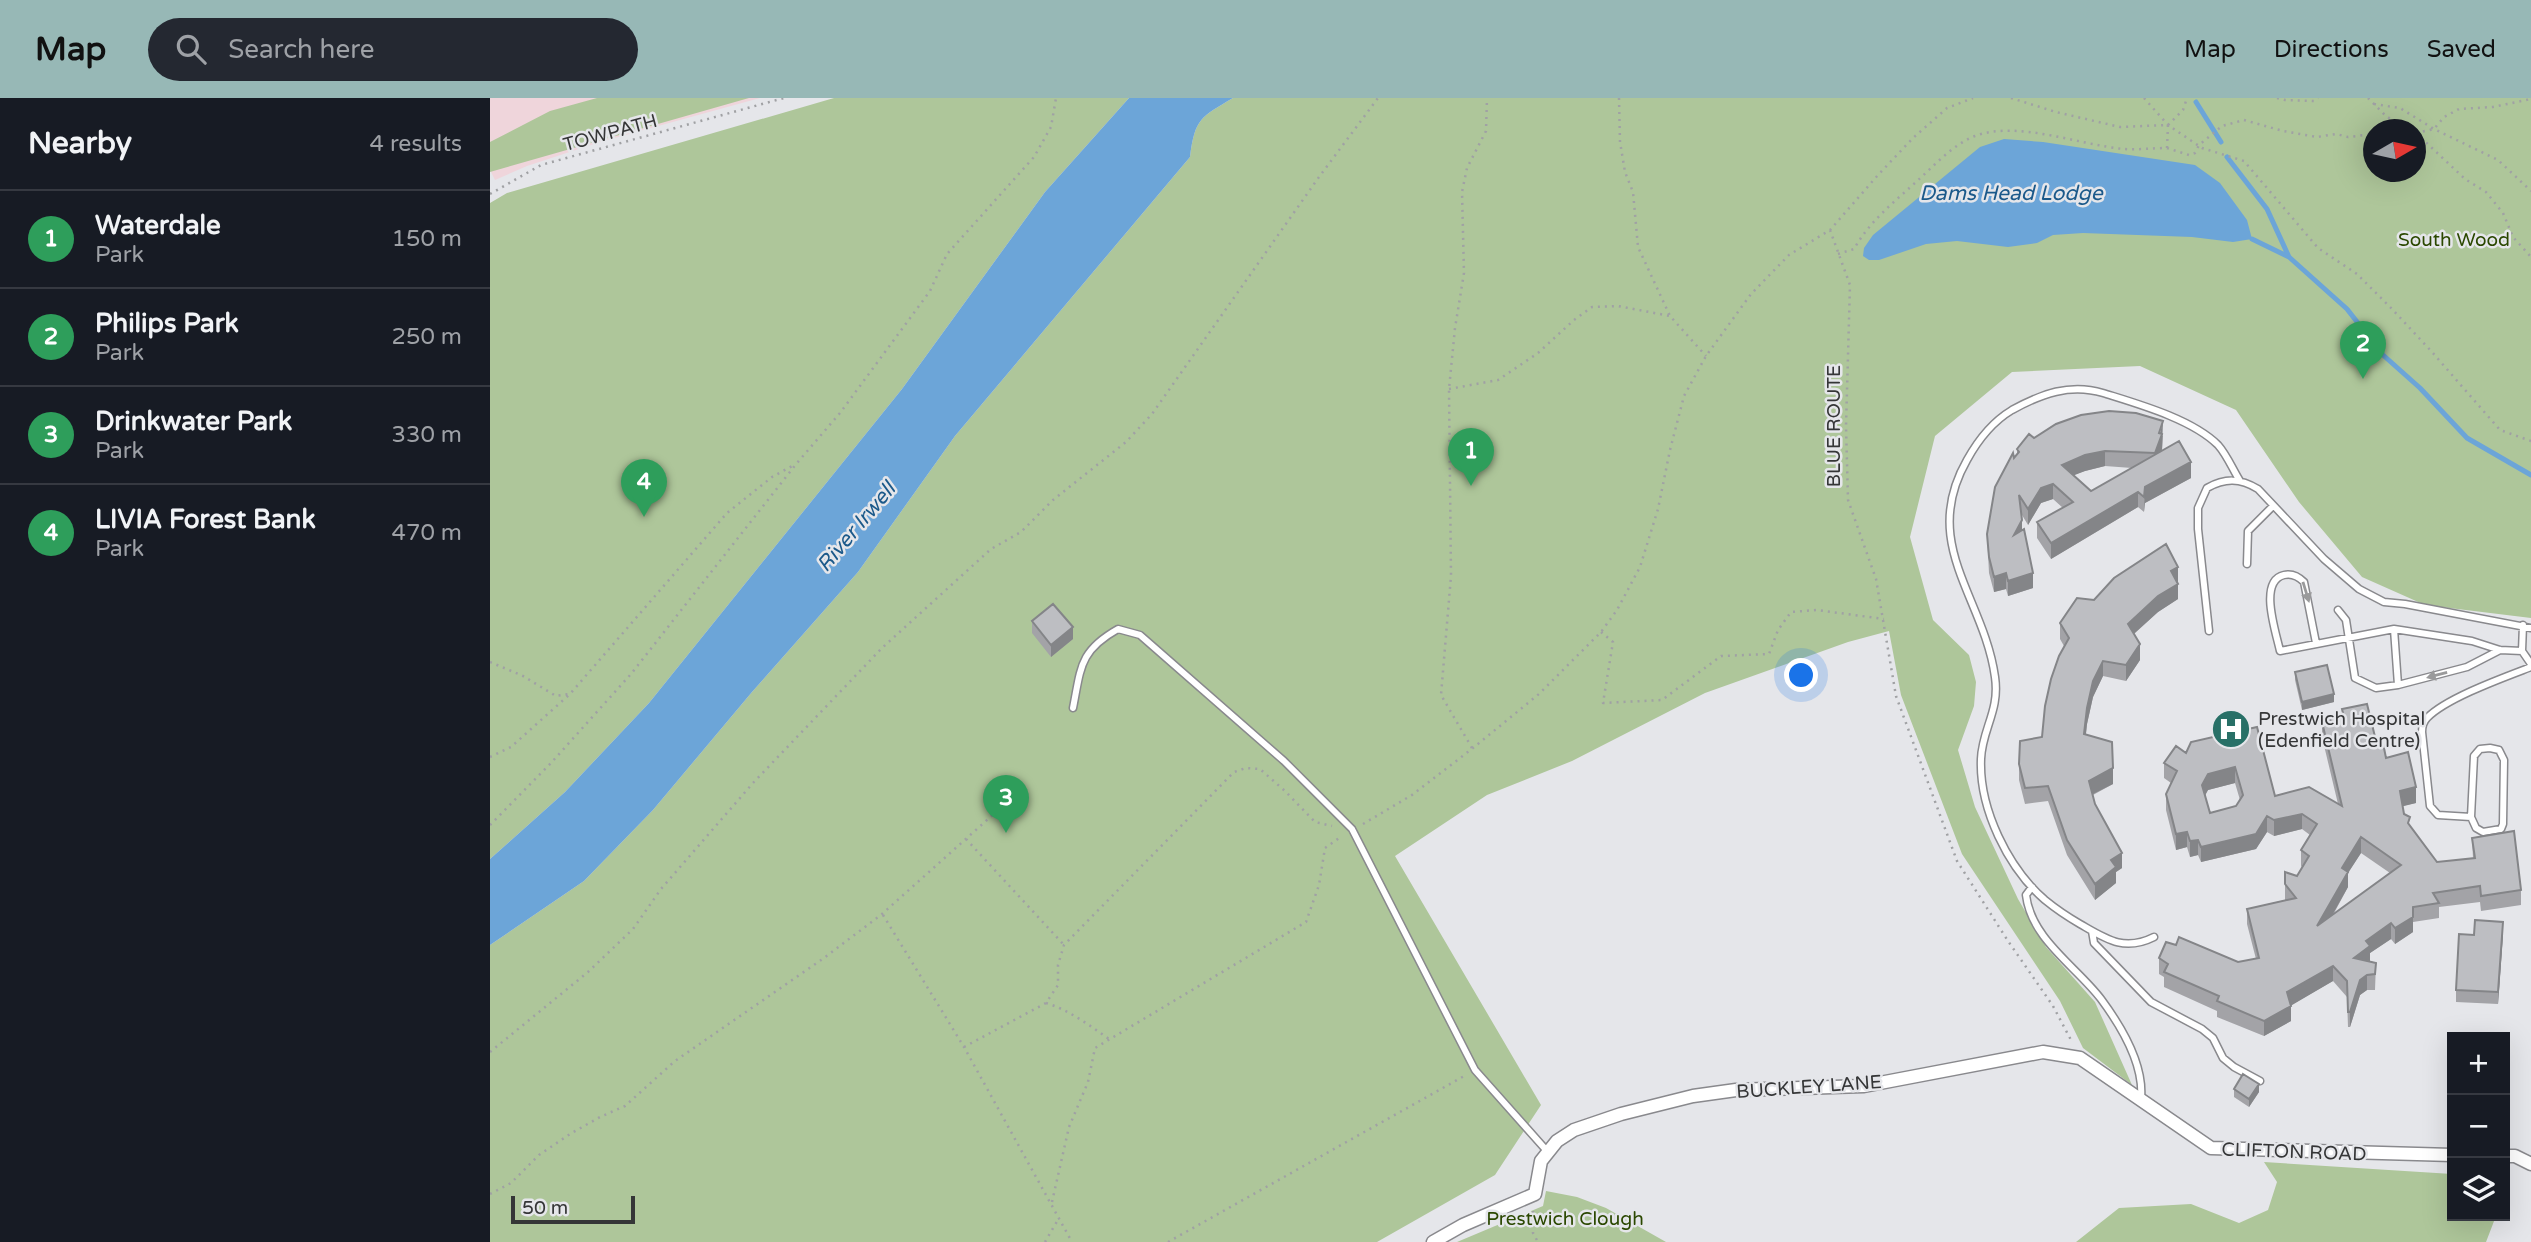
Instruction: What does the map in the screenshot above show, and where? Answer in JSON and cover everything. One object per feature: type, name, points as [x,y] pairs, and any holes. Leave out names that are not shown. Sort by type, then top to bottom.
[{"type":"street","name":"BUCKLEY LANE","points":[[1547,1151],[1574,1130],[1595,1122],[1693,1096],[1736,1090],[1864,1086],[2043,1052],[2080,1058]]},
{"type":"street","name":"CLIFTON ROAD","points":[[2080,1058],[2211,1149],[2447,1155]]},
{"type":"street","points":[[1433,1242],[1463,1224],[1535,1194],[1538,1170],[1547,1151]]},
{"type":"street","points":[[2510,1156],[2531,1164]]},
{"type":"lane","points":[[2154,937],[2127,945],[2092,931],[2054,907],[2032,887],[2014,863],[1998,833],[1982,783],[1981,759],[1983,742],[1994,712],[1997,694],[1995,675],[1981,625],[1951,546],[1948,513],[1950,501],[1964,464],[1988,429],[2007,413],[2042,395],[2063,389],[2099,392],[2145,407],[2200,430],[2219,447],[2240,481]]},
{"type":"lane","points":[[2209,631],[2198,508],[2207,488],[2230,479],[2258,489],[2324,559],[2360,589],[2384,602],[2531,628]]},
{"type":"lane","points":[[2248,564],[2248,531],[2273,506]]},
{"type":"lane","points":[[2316,643],[2304,582],[2298,576],[2279,576],[2272,584],[2269,594],[2280,651],[2394,629],[2472,641],[2500,650],[2522,651]]},
{"type":"lane","points":[[2338,610],[2346,620],[2355,678],[2376,688],[2467,667],[2500,650]]},
{"type":"lane","points":[[2471,817],[2445,817],[2438,815],[2430,806],[2421,732],[2423,724],[2436,710],[2531,665],[2522,651],[2523,625]]},
{"type":"lane","points":[[1073,708],[1086,655],[1104,637],[1118,629],[1140,635],[1284,761],[1352,829],[1475,1070],[1547,1151]]},
{"type":"lane","points":[[2394,629],[2398,685]]},
{"type":"lane","points":[[2480,749],[2499,750],[2504,760],[2501,829],[2479,831],[2471,817],[2475,752],[2480,749]]},
{"type":"lane","points":[[2032,887],[2026,895],[2027,904],[2037,924],[2052,946],[2101,999],[2128,1044],[2137,1066],[2141,1100]]},
{"type":"lane","points":[[2092,931],[2094,943],[2151,1002],[2202,1029],[2213,1038],[2223,1058],[2234,1068],[2260,1081]]},
{"type":"path","name":"TOWPATH","points":[[490,194],[541,165],[784,98]]},
{"type":"path","points":[[490,825],[551,763],[631,674],[840,412],[930,291],[947,254],[1034,157],[1051,127],[1056,98]]},
{"type":"path","points":[[490,1052],[588,972],[633,929],[661,889],[753,783],[882,648],[991,549],[1021,533],[1053,499],[1126,442],[1152,414],[1378,98]]},
{"type":"path","points":[[1473,748],[1441,695],[1451,576],[1449,389],[1464,273],[1462,192],[1467,168],[1486,131],[1487,98]]},
{"type":"path","points":[[1619,98],[1620,142],[1625,173],[1633,192],[1638,247],[1670,316],[1706,356]]},
{"type":"path","points":[[1052,1202],[1069,1128],[1088,1082],[1094,1048],[1306,922],[1319,885],[1325,848],[1352,829],[1412,795],[1473,748],[1539,694],[1601,632],[1617,610],[1640,567],[1658,509],[1685,396],[1706,356],[1751,294],[1789,255],[1830,230],[1843,212],[1913,138],[1947,108],[1973,98]]},
{"type":"path","points":[[2011,98],[2120,127],[2168,125]]},
{"type":"path","points":[[2144,98],[2168,125],[2199,145],[2244,162],[2318,248],[2357,274],[2432,352],[2500,430],[2531,441]]},
{"type":"path","points":[[2167,148],[2168,125],[2183,110],[2187,98]]},
{"type":"path","points":[[2277,98],[2314,101],[2318,98]]},
{"type":"path","points":[[2368,98],[2391,119]]},
{"type":"path","points":[[2426,131],[2434,129],[2444,117],[2459,109],[2493,107],[2531,99]]},
{"type":"path","points":[[2374,104],[2400,108],[2434,129],[2498,160],[2531,191]]},
{"type":"path","points":[[1838,254],[1854,249],[1864,232],[1894,202],[1960,143],[1989,131],[2028,132],[2122,149],[2167,148],[2189,155],[2195,153],[2199,145],[2222,126],[2244,120],[2317,137],[2336,134],[2348,137],[2363,135]]},
{"type":"path","points":[[2426,142],[2465,179],[2486,192],[2503,212],[2513,237],[2531,257]]},
{"type":"path","name":"BLUE ROUTE","points":[[1830,230],[1850,285],[1846,426],[1848,500],[1876,579],[1896,696],[1957,861],[2053,1006],[2080,1058]]},
{"type":"path","points":[[1449,389],[1498,380],[1538,353],[1592,307],[1618,306],[1670,316]]},
{"type":"path","points":[[490,757],[511,747],[570,694],[727,513],[772,477],[797,463]]},
{"type":"path","points":[[1601,632],[1613,642],[1603,703],[1662,700],[1721,656],[1769,654],[1778,630],[1791,612],[1817,610],[1885,620]]},
{"type":"path","points":[[490,663],[523,676],[556,696],[570,694]]},
{"type":"path","points":[[964,1047],[1046,1003],[1058,985],[1058,965],[1063,944],[1234,772],[1246,768],[1260,769],[1315,822],[1352,829]]},
{"type":"path","points":[[490,1194],[512,1183],[539,1155],[570,1134],[600,1116],[625,1106],[675,1061],[824,958],[882,914],[1025,786]]},
{"type":"path","points":[[966,839],[1063,944]]},
{"type":"path","points":[[882,914],[964,1047],[1072,1242]]},
{"type":"path","points":[[1046,1003],[1085,1022],[1109,1039]]},
{"type":"path","points":[[1168,1242],[1475,1070]]},
{"type":"path","points":[[1535,1194],[1533,1233],[1538,1242]]},
{"type":"path","points":[[1045,1242],[1060,1218]]},
{"type":"shaded area","points":[[490,98],[760,98],[600,142],[527,166],[495,180],[490,170]]},
{"type":"green space","points":[[597,98],[749,98],[490,172],[490,142],[550,111]]},
{"type":"green space","points":[[834,98],[1129,98],[1045,192],[902,389],[649,703],[565,792],[490,859],[490,203],[507,193]]},
{"type":"green space","name":"South Wood","points":[[1233,98],[2531,98],[2531,618],[2425,605],[2362,577],[2299,502],[2236,410],[2140,366],[2012,372],[1935,436],[1910,537],[1933,620],[1969,655],[1976,682],[1974,706],[1958,750],[1975,807],[2018,899],[2046,947],[2095,1002],[2132,1085],[2083,1048],[2060,1001],[1962,854],[1901,695],[1889,631],[1848,642],[1705,693],[1572,761],[1487,795],[1395,856],[1541,1105],[1495,1175],[1377,1242],[490,1242],[490,945],[584,881],[653,810],[858,572],[955,436],[1190,157],[1197,126],[1207,115]]},
{"type":"green space","points":[[2264,1162],[2447,1174],[2447,1221],[2494,1221],[2486,1242],[2076,1242],[2119,1208],[2191,1204],[2239,1223],[2268,1210],[2277,1182]]},
{"type":"green space","name":"Prestwich Clough","points":[[1546,1191],[1577,1197],[1606,1208],[1666,1242],[1457,1242],[1543,1206]]},
{"type":"water","name":"River Irwell","points":[[1129,98],[1233,98],[1201,120],[1194,134],[1190,157],[955,436],[858,572],[653,810],[584,881],[490,945],[490,859],[565,792],[649,703],[902,389],[1045,192]]},
{"type":"water","name":"Dams Head Lodge","points":[[2004,139],[2043,142],[2195,165],[2220,183],[2247,220],[2252,239],[2233,242],[2192,237],[2083,233],[2053,235],[2037,243],[2008,247],[1957,241],[1926,244],[1879,260],[1869,260],[1863,256],[1864,248],[1873,235],[1980,147]]},
{"type":"building","points":[[2109,411],[2136,413],[2163,421],[2159,433],[2162,434],[2155,453],[2105,451],[2085,455],[2062,465],[2091,491],[2179,441],[2191,462],[2145,487],[2144,497],[2138,492],[2051,543],[2037,522],[2073,502],[2053,484],[2041,488],[2028,509],[2019,495],[2022,520],[2014,535],[2024,529],[2033,573],[2008,581],[2006,573],[1994,577],[1987,534],[1995,487],[2013,453],[2014,458],[2019,452],[2017,449],[2029,434],[2034,438],[2056,424],[2081,415]]},
{"type":"building","points":[[2166,544],[2178,567],[2171,571],[2178,584],[2158,596],[2128,624],[2140,644],[2126,665],[2103,661],[2093,681],[2087,708],[2084,734],[2112,742],[2113,768],[2089,781],[2095,804],[2122,853],[2111,860],[2116,867],[2095,884],[2067,840],[2048,786],[2025,788],[2019,764],[2020,741],[2042,737],[2051,679],[2069,638],[2060,623],[2077,598],[2094,600],[2114,578]]},
{"type":"building","points":[[1053,604],[1073,627],[1051,645],[1032,621]]},
{"type":"building","points":[[2327,665],[2334,694],[2302,702],[2295,672]]},
{"type":"building","points":[[2367,704],[2377,745],[2383,743],[2386,758],[2408,752],[2416,787],[2400,791],[2404,814],[2410,817],[2408,823],[2437,862],[2475,858],[2472,838],[2514,831],[2521,890],[2481,896],[2480,886],[2433,893],[2439,903],[2413,907],[2413,917],[2395,928],[2391,923],[2366,941],[2370,946],[2354,958],[2376,963],[2375,974],[2360,980],[2350,1012],[2347,981],[2333,966],[2287,992],[2291,1006],[2264,1021],[2217,1001],[2219,996],[2164,972],[2168,964],[2159,958],[2166,942],[2176,945],[2179,937],[2238,962],[2259,958],[2247,909],[2296,898],[2285,884],[2285,872],[2297,876],[2309,856],[2301,850],[2317,824],[2302,814],[2274,820],[2267,816],[2256,834],[2201,847],[2198,840],[2190,841],[2187,832],[2176,834],[2166,794],[2177,771],[2164,763],[2176,746],[2186,753],[2191,742],[2257,727],[2275,796],[2309,787],[2342,806],[2322,722],[2344,717],[2342,709]],"holes":[[[2235,767],[2243,795],[2236,806],[2210,813],[2202,785],[2208,774]],[[2361,837],[2401,865],[2317,926],[2348,872],[2342,868]]]},
{"type":"building","points":[[2475,920],[2503,922],[2498,992],[2456,990],[2459,934],[2474,935]]},
{"type":"building","points":[[2243,1074],[2259,1084],[2249,1099],[2234,1089]]},
{"type":"waterway","points":[[2196,102],[2221,142]]},
{"type":"waterway","points":[[2227,157],[2267,209],[2289,257],[2347,309],[2383,355],[2420,388],[2467,438],[2531,475]]},
{"type":"waterway","points":[[2252,239],[2289,257]]},
{"type":"place","name":"Philips Park","points":[[2363,379]]},
{"type":"place","name":"Waterdale","points":[[1471,486]]},
{"type":"place","name":"LIVIA Forest Bank","points":[[644,517]]},
{"type":"place","name":"Prestwich Hospital (Edenfield Centre)","points":[[2231,729]]},
{"type":"place","name":"Drinkwater Park","points":[[1006,833]]}]
